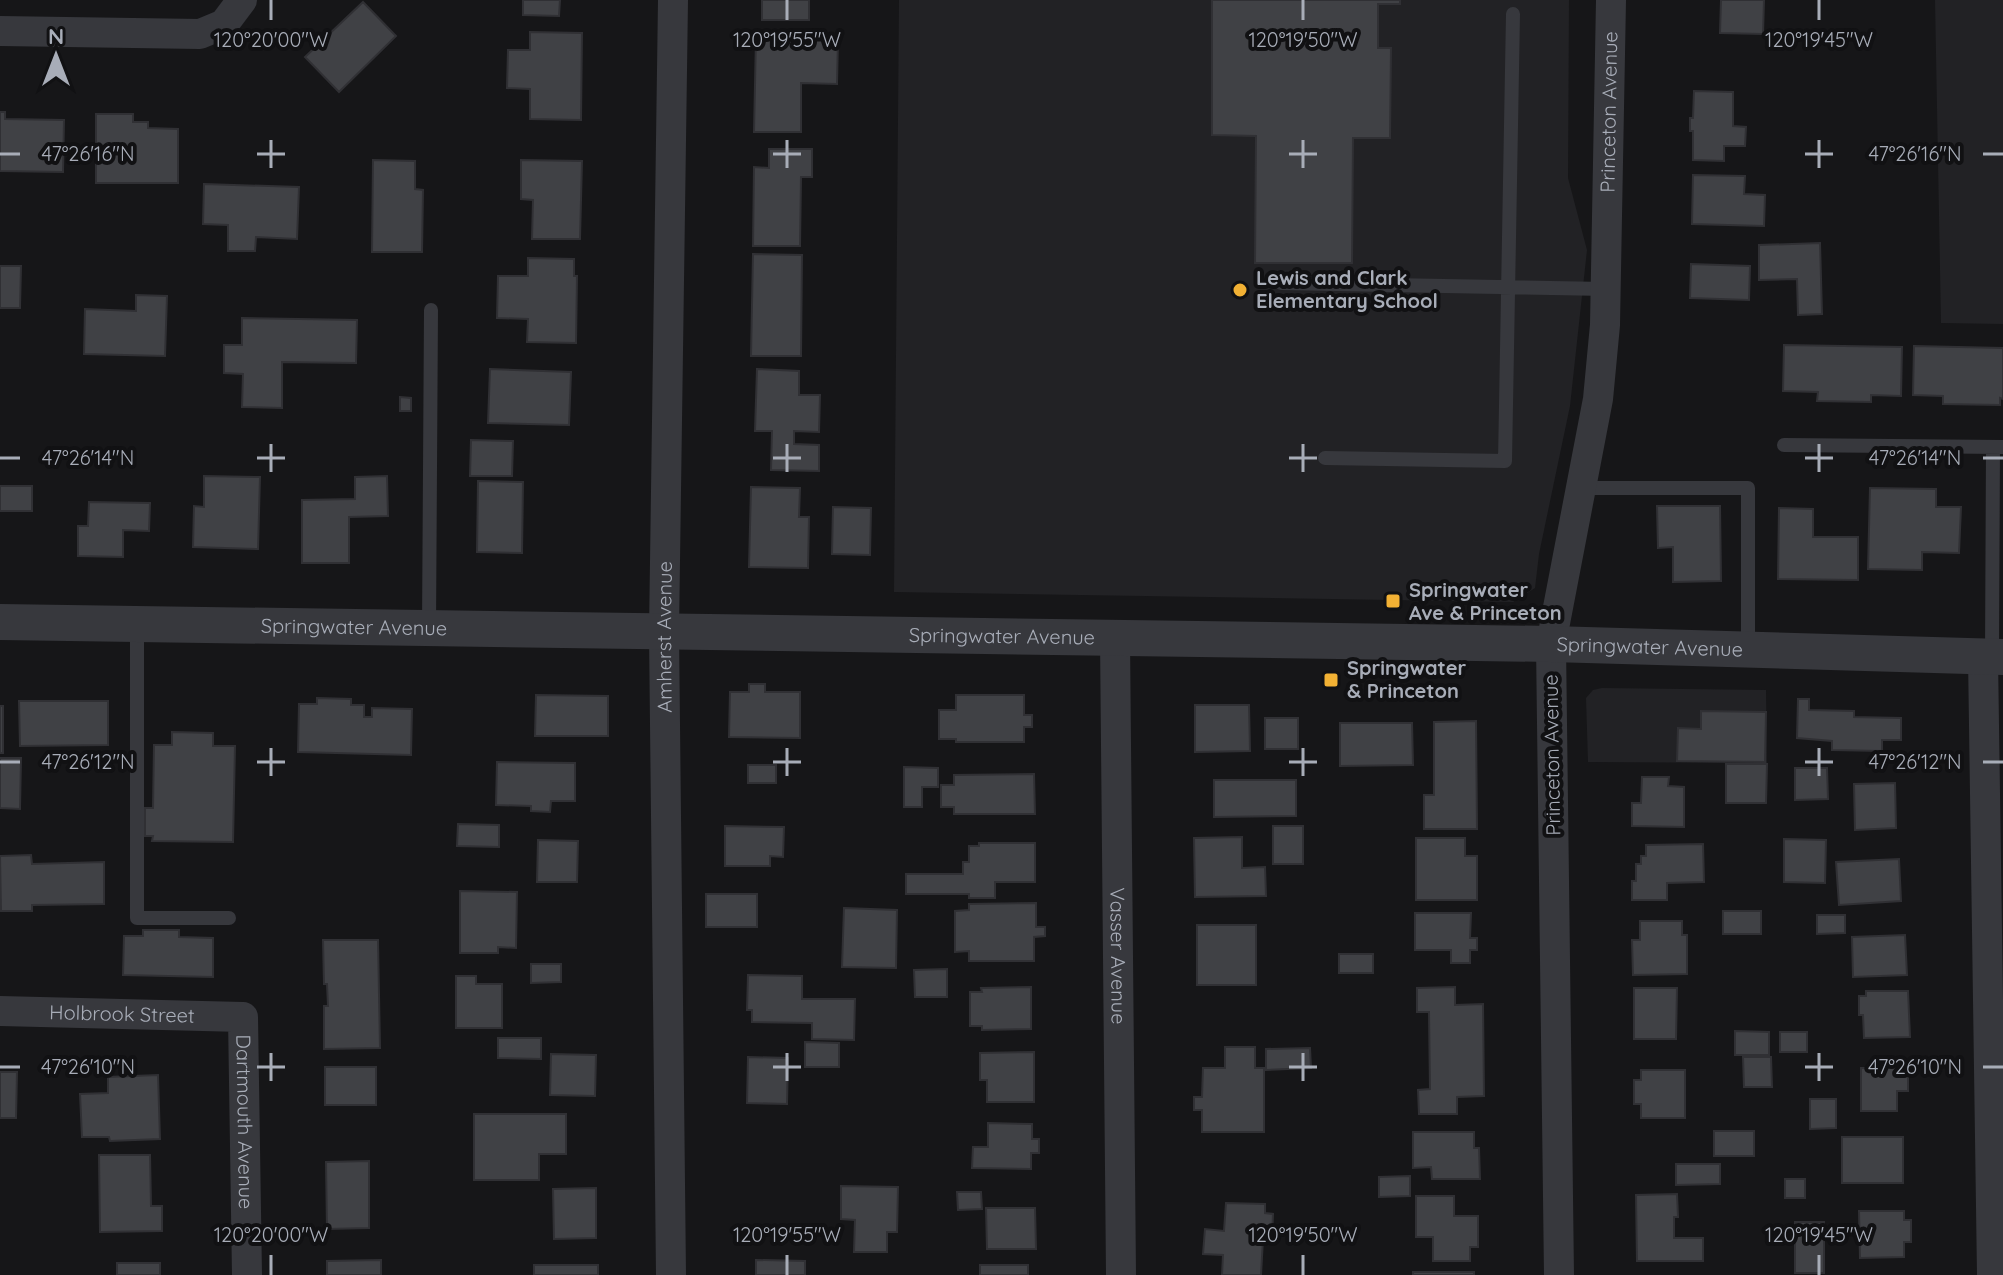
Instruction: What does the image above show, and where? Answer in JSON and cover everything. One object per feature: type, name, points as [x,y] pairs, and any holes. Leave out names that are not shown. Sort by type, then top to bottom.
[{"type":"street","points":[[0,31],[200,34],[224,24],[242,0]]},
{"type":"street","name":"Amherst Avenue","points":[[671,1275],[664,632],[673,0]]},
{"type":"street","name":"Princeton Avenue","points":[[1559,1275],[1551,644],[1598,399],[1606,289],[1611,0]]},
{"type":"street","name":"Springwater Avenue","points":[[0,622],[1551,644],[1993,656]]},
{"type":"street","name":"Vasser Avenue","points":[[1115,638],[1121,1275]]},
{"type":"street","points":[[1992,1275],[1993,656]]},
{"type":"street","name":"Holbrook Street","points":[[0,1011],[243,1017]]},
{"type":"street","name":"Dartmouth Avenue","points":[[243,1017],[247,1275]]},
{"type":"lane","points":[[1325,458],[1505,461],[1513,14]]},
{"type":"lane","points":[[1281,283],[1606,289]]},
{"type":"lane","points":[[429,628],[431,310]]},
{"type":"lane","points":[[1784,445],[1998,447],[1993,656]]},
{"type":"lane","points":[[1583,488],[1748,488],[1748,650]]},
{"type":"lane","points":[[137,624],[137,918],[229,918]]},
{"type":"shaded area","name":"Lewis and Clark Elementary School","points":[[899,0],[1569,0],[1568,178],[1587,250],[1570,406],[1539,554],[1535,588],[1513,602],[894,592]]},
{"type":"shaded area","points":[[1935,0],[2003,0],[2003,324],[1941,323]]},
{"type":"shaded area","points":[[1593,690],[1766,690],[1767,763],[1588,762],[1586,698]]},
{"type":"building","points":[[523,0],[560,0],[559,16],[523,15]]},
{"type":"building","points":[[762,0],[809,0],[809,20],[762,20]]},
{"type":"building","points":[[1212,0],[1400,0],[1400,4],[1378,4],[1378,48],[1391,48],[1390,138],[1353,138],[1352,263],[1255,263],[1256,136],[1212,135]]},
{"type":"building","points":[[1721,0],[1764,0],[1763,34],[1720,33]]},
{"type":"building","points":[[363,2],[396,36],[339,92],[305,57]]},
{"type":"building","points":[[530,32],[582,33],[581,120],[530,119],[530,89],[507,88],[508,50],[530,50]]},
{"type":"building","points":[[756,37],[838,39],[837,84],[801,83],[801,132],[754,132]]},
{"type":"building","points":[[1694,91],[1733,92],[1733,126],[1746,127],[1745,146],[1724,146],[1724,161],[1693,160],[1690,118],[1693,118]]},
{"type":"building","points":[[0,112],[5,112],[5,119],[64,120],[63,172],[0,171]]},
{"type":"building","points":[[96,114],[133,114],[133,122],[148,122],[148,128],[178,129],[178,183],[96,183]]},
{"type":"building","points":[[769,149],[812,149],[812,177],[801,177],[800,246],[753,246],[754,167],[769,168]]},
{"type":"building","points":[[373,160],[415,161],[415,189],[423,190],[422,252],[372,252]]},
{"type":"building","points":[[521,160],[582,161],[580,239],[532,239],[533,200],[521,199]]},
{"type":"building","points":[[1693,175],[1745,176],[1744,194],[1765,195],[1764,226],[1692,224]]},
{"type":"building","points":[[204,184],[299,187],[297,239],[256,237],[255,251],[228,251],[228,225],[203,224]]},
{"type":"building","points":[[1820,243],[1822,314],[1798,315],[1797,279],[1759,280],[1759,245]]},
{"type":"building","points":[[753,254],[802,255],[801,356],[751,356]]},
{"type":"building","points":[[528,258],[574,259],[574,276],[577,276],[576,343],[527,342],[528,319],[497,318],[498,276],[528,276]]},
{"type":"building","points":[[1691,264],[1750,266],[1749,300],[1690,298]]},
{"type":"building","points":[[0,266],[21,266],[20,308],[0,308]]},
{"type":"building","points":[[136,295],[167,296],[165,356],[84,354],[85,309],[136,311]]},
{"type":"building","points":[[242,318],[357,320],[356,363],[282,362],[282,408],[242,407],[243,374],[224,373],[224,345],[242,345]]},
{"type":"building","points":[[1784,345],[1902,347],[1901,396],[1871,395],[1871,402],[1817,401],[1818,392],[1783,391]]},
{"type":"building","points":[[1914,346],[2003,348],[2003,399],[2000,398],[2000,405],[1943,404],[1943,396],[1913,395]]},
{"type":"building","points":[[490,369],[571,372],[569,425],[488,423]]},
{"type":"building","points":[[757,369],[799,371],[799,395],[820,395],[819,432],[794,431],[794,444],[819,445],[819,471],[771,470],[772,431],[755,431]]},
{"type":"building","points":[[400,397],[411,398],[411,411],[400,411]]},
{"type":"building","points":[[471,440],[513,441],[512,476],[470,476]]},
{"type":"building","points":[[204,476],[260,477],[258,549],[193,547],[194,506],[204,507]]},
{"type":"building","points":[[387,476],[388,516],[349,517],[349,563],[302,563],[302,500],[355,499],[355,477]]},
{"type":"building","points":[[478,481],[523,482],[522,553],[477,552]]},
{"type":"building","points":[[0,486],[32,486],[32,511],[0,511]]},
{"type":"building","points":[[751,487],[800,488],[799,517],[809,517],[808,568],[749,567]]},
{"type":"building","points":[[1870,488],[1936,489],[1936,507],[1961,507],[1959,553],[1922,552],[1922,570],[1868,569]]},
{"type":"building","points":[[89,502],[150,503],[149,531],[123,530],[123,557],[78,556],[78,526],[88,526]]},
{"type":"building","points":[[1657,506],[1720,506],[1721,581],[1673,582],[1673,547],[1658,548]]},
{"type":"building","points":[[833,507],[871,508],[870,555],[832,554]]},
{"type":"building","points":[[1779,508],[1813,509],[1813,537],[1858,537],[1858,580],[1778,579]]},
{"type":"building","points":[[749,684],[765,684],[765,692],[800,692],[800,738],[729,737],[730,692],[749,692]]},
{"type":"building","points":[[536,695],[608,696],[608,736],[535,736]]},
{"type":"building","points":[[956,695],[1024,695],[1024,715],[1032,715],[1032,727],[1024,727],[1024,742],[939,739],[939,710],[956,710]]},
{"type":"building","points":[[317,698],[351,699],[351,705],[364,705],[364,717],[372,717],[372,708],[412,709],[411,755],[298,752],[299,704],[317,704]]},
{"type":"building","points":[[1798,699],[1809,699],[1809,710],[1854,711],[1854,717],[1901,718],[1901,740],[1882,740],[1882,751],[1832,750],[1832,741],[1797,738]]},
{"type":"building","points":[[19,701],[108,701],[108,745],[20,746]]},
{"type":"building","points":[[1195,705],[1249,705],[1250,751],[1195,752]]},
{"type":"building","points":[[0,706],[3,706],[3,753],[0,753]]},
{"type":"building","points":[[1701,711],[1766,712],[1765,762],[1677,761],[1678,728],[1701,729]]},
{"type":"building","points":[[1265,718],[1298,718],[1298,749],[1265,749]]},
{"type":"building","points":[[1476,721],[1477,829],[1424,829],[1424,795],[1434,795],[1434,722]]},
{"type":"building","points":[[1340,723],[1412,723],[1413,765],[1340,766]]},
{"type":"building","points":[[172,732],[213,733],[213,746],[235,746],[233,842],[152,841],[153,836],[145,836],[145,808],[153,808],[154,745],[172,745]]},
{"type":"building","points":[[0,758],[21,758],[20,809],[0,808]]},
{"type":"building","points":[[497,762],[575,763],[575,801],[551,801],[550,812],[531,811],[531,806],[496,805]]},
{"type":"building","points":[[1726,764],[1767,764],[1766,803],[1726,803]]},
{"type":"building","points":[[748,765],[776,765],[776,783],[748,783]]},
{"type":"building","points":[[904,767],[938,768],[938,787],[922,787],[922,807],[904,807]]},
{"type":"building","points":[[1795,768],[1827,768],[1828,799],[1795,800]]},
{"type":"building","points":[[1034,774],[1035,814],[954,814],[954,807],[941,807],[941,785],[954,785],[954,775]]},
{"type":"building","points":[[1642,777],[1669,777],[1668,786],[1684,787],[1684,827],[1632,826],[1632,803],[1641,803]]},
{"type":"building","points":[[1214,780],[1296,780],[1296,816],[1214,817]]},
{"type":"building","points":[[1895,783],[1896,828],[1855,830],[1854,784]]},
{"type":"building","points":[[458,824],[499,825],[499,847],[457,846]]},
{"type":"building","points":[[725,826],[784,827],[783,857],[770,856],[770,866],[725,866]]},
{"type":"building","points":[[1273,826],[1303,826],[1303,864],[1273,864]]},
{"type":"building","points":[[1242,837],[1242,868],[1265,867],[1266,896],[1195,897],[1194,838]]},
{"type":"building","points":[[1416,838],[1465,838],[1465,856],[1477,856],[1477,900],[1416,900]]},
{"type":"building","points":[[1784,839],[1826,840],[1825,883],[1784,882]]},
{"type":"building","points":[[538,840],[578,841],[577,882],[537,882]]},
{"type":"building","points":[[979,843],[1035,843],[1035,882],[995,882],[995,898],[969,898],[969,894],[906,894],[906,874],[963,874],[963,862],[969,862],[969,846],[979,846]]},
{"type":"building","points":[[1703,844],[1704,882],[1667,883],[1667,900],[1632,900],[1636,864],[1641,864],[1641,856],[1646,856],[1646,845]]},
{"type":"building","points":[[31,855],[32,864],[104,862],[104,904],[32,905],[32,911],[1,911],[0,856]]},
{"type":"building","points":[[1899,859],[1901,901],[1839,905],[1836,862]]},
{"type":"building","points":[[460,891],[517,892],[516,948],[498,947],[498,953],[460,953]]},
{"type":"building","points":[[706,894],[757,894],[757,927],[706,927]]},
{"type":"building","points":[[1036,903],[1036,927],[1045,927],[1045,936],[1034,937],[1034,961],[969,961],[969,951],[955,952],[955,911],[969,910],[969,904]]},
{"type":"building","points":[[844,908],[897,910],[896,968],[842,967]]},
{"type":"building","points":[[1723,911],[1761,911],[1761,934],[1723,934]]},
{"type":"building","points":[[1415,913],[1471,913],[1470,938],[1477,938],[1477,950],[1470,950],[1470,963],[1451,963],[1451,950],[1415,950]]},
{"type":"building","points":[[1817,915],[1845,915],[1845,933],[1817,934]]},
{"type":"building","points":[[1640,921],[1682,921],[1682,935],[1687,935],[1687,974],[1633,975],[1632,940],[1640,940]]},
{"type":"building","points":[[1197,925],[1256,925],[1256,985],[1197,985]]},
{"type":"building","points":[[143,930],[179,930],[179,937],[213,938],[213,977],[123,975],[124,936],[143,936]]},
{"type":"building","points":[[1905,935],[1907,975],[1853,977],[1852,937]]},
{"type":"building","points":[[323,940],[378,940],[380,1048],[324,1049],[324,1006],[328,1006]]},
{"type":"building","points":[[1339,954],[1373,954],[1373,973],[1339,973]]},
{"type":"building","points":[[531,964],[561,964],[561,982],[531,983]]},
{"type":"building","points":[[947,969],[947,997],[915,997],[914,970]]},
{"type":"building","points":[[748,975],[802,976],[802,999],[855,999],[854,1040],[812,1039],[812,1023],[752,1022],[752,1010],[747,1010]]},
{"type":"building","points":[[456,976],[476,976],[476,984],[502,984],[502,1028],[456,1028]]},
{"type":"building","points":[[1031,987],[1031,1029],[982,1030],[982,1026],[970,1026],[970,992],[982,992],[981,988]]},
{"type":"building","points":[[1455,987],[1455,1005],[1483,1004],[1484,1096],[1457,1097],[1457,1114],[1419,1114],[1418,1090],[1430,1089],[1429,1012],[1417,1012],[1417,988]]},
{"type":"building","points":[[1634,988],[1677,988],[1676,1039],[1634,1039]]},
{"type":"building","points":[[1866,991],[1908,991],[1910,1037],[1864,1038],[1859,996],[1866,996]]},
{"type":"building","points":[[1735,1031],[1769,1032],[1769,1055],[1735,1055]]},
{"type":"building","points":[[1780,1032],[1807,1032],[1807,1052],[1780,1052]]},
{"type":"building","points":[[498,1038],[541,1038],[541,1059],[498,1058]]},
{"type":"building","points":[[805,1042],[839,1043],[839,1067],[805,1067]]},
{"type":"building","points":[[1225,1047],[1255,1047],[1255,1068],[1264,1068],[1264,1132],[1202,1132],[1202,1110],[1194,1110],[1194,1097],[1202,1097],[1203,1068],[1225,1068]]},
{"type":"building","points":[[1310,1048],[1311,1068],[1266,1070],[1266,1049]]},
{"type":"building","points":[[1034,1052],[1034,1102],[987,1102],[987,1080],[980,1080],[980,1053]]},
{"type":"building","points":[[551,1054],[596,1055],[595,1096],[550,1095]]},
{"type":"building","points":[[748,1057],[788,1058],[787,1104],[747,1103]]},
{"type":"building","points":[[1743,1057],[1771,1057],[1772,1087],[1744,1087]]},
{"type":"building","points":[[325,1067],[376,1067],[376,1105],[325,1105]]},
{"type":"building","points":[[1861,1068],[1908,1068],[1908,1091],[1897,1091],[1897,1111],[1861,1111]]},
{"type":"building","points":[[1641,1070],[1685,1070],[1685,1118],[1641,1118],[1641,1104],[1634,1104],[1634,1080],[1641,1080]]},
{"type":"building","points":[[0,1072],[17,1072],[16,1118],[0,1118]]},
{"type":"building","points":[[158,1075],[160,1139],[110,1141],[109,1137],[82,1137],[80,1094],[108,1093],[108,1077]]},
{"type":"building","points":[[1810,1099],[1836,1099],[1836,1128],[1810,1129]]},
{"type":"building","points":[[474,1114],[566,1114],[566,1154],[539,1154],[539,1180],[474,1180]]},
{"type":"building","points":[[988,1123],[1032,1124],[1032,1139],[1039,1139],[1039,1153],[1031,1153],[1031,1169],[972,1168],[973,1147],[988,1147]]},
{"type":"building","points":[[1714,1131],[1754,1131],[1754,1156],[1714,1156]]},
{"type":"building","points":[[1413,1132],[1474,1132],[1474,1148],[1479,1148],[1480,1179],[1432,1179],[1431,1167],[1413,1168]]},
{"type":"building","points":[[1842,1137],[1903,1137],[1903,1183],[1842,1183]]},
{"type":"building","points":[[99,1155],[150,1155],[151,1206],[162,1206],[162,1231],[100,1232]]},
{"type":"building","points":[[369,1161],[369,1228],[327,1229],[326,1162]]},
{"type":"building","points":[[1676,1164],[1720,1164],[1720,1184],[1676,1185]]},
{"type":"building","points":[[1410,1176],[1410,1196],[1379,1197],[1379,1177]]},
{"type":"building","points":[[1785,1179],[1805,1179],[1805,1198],[1785,1198]]},
{"type":"building","points":[[841,1186],[898,1187],[897,1232],[887,1232],[887,1252],[854,1252],[855,1220],[841,1219]]},
{"type":"building","points":[[596,1188],[596,1238],[554,1239],[553,1189]]},
{"type":"building","points":[[957,1192],[981,1192],[982,1209],[958,1210]]},
{"type":"building","points":[[1677,1194],[1678,1217],[1674,1217],[1674,1238],[1703,1238],[1703,1261],[1637,1261],[1636,1195]]},
{"type":"building","points":[[1416,1196],[1454,1196],[1454,1216],[1478,1216],[1478,1247],[1470,1247],[1470,1261],[1433,1261],[1433,1237],[1416,1237]]},
{"type":"building","points":[[1226,1203],[1265,1204],[1265,1213],[1273,1214],[1272,1239],[1263,1239],[1261,1275],[1222,1275],[1223,1255],[1203,1254],[1205,1229],[1224,1231]]},
{"type":"building","points":[[986,1208],[1035,1208],[1036,1249],[987,1249]]},
{"type":"building","points":[[1859,1211],[1904,1211],[1904,1220],[1911,1220],[1911,1242],[1904,1242],[1904,1257],[1860,1258]]},
{"type":"building","points":[[1795,1222],[1824,1222],[1824,1273],[1795,1273]]},
{"type":"building","points":[[381,1260],[381,1275],[327,1275],[327,1261]]},
{"type":"building","points":[[756,1260],[805,1261],[805,1275],[756,1275]]},
{"type":"building","points":[[117,1263],[160,1263],[160,1275],[117,1275]]},
{"type":"building","points":[[534,1265],[598,1265],[598,1275],[534,1275]]},
{"type":"building","points":[[980,1265],[1028,1265],[1028,1275],[980,1275]]},
{"type":"building","points":[[1413,1272],[1474,1272],[1474,1275],[1413,1275]]},
{"type":"place","name":"Lewis and Clark Elementary School","points":[[1240,290]]},
{"type":"place","name":"Springwater Ave & Princeton","points":[[1393,601]]},
{"type":"place","name":"Springwater & Princeton","points":[[1331,680]]}]
